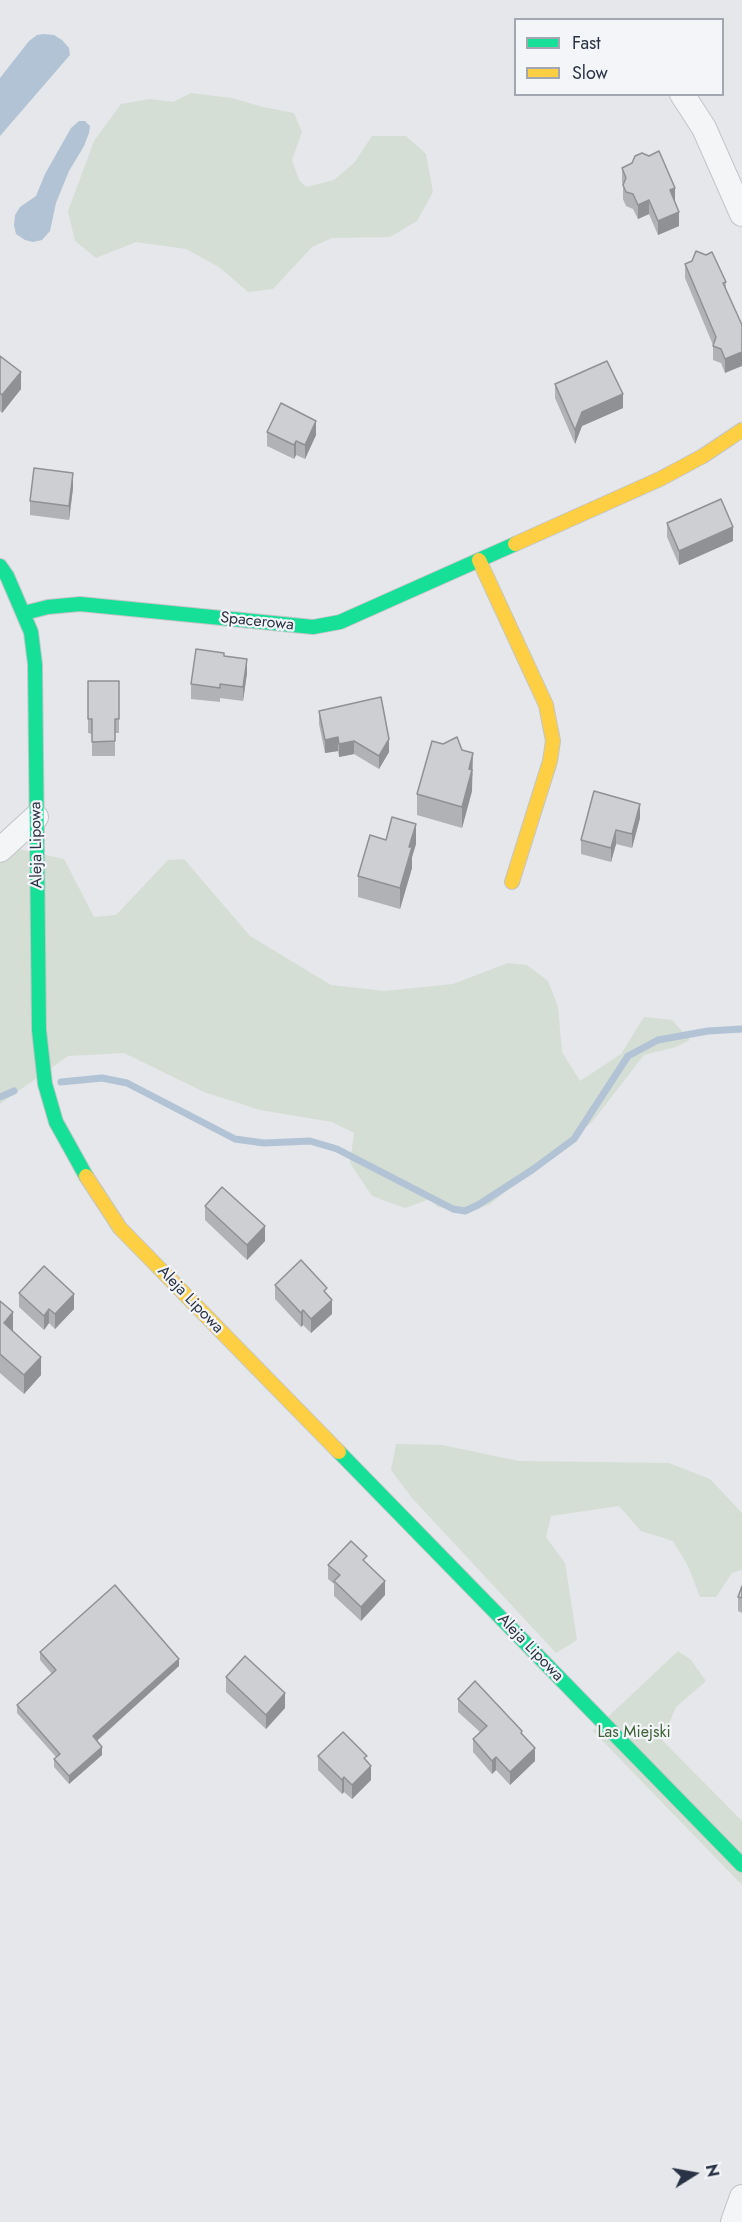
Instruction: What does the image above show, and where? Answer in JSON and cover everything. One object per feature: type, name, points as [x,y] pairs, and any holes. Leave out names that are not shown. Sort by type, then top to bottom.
[{"type":"street","points":[[683,96],[704,128],[742,214]]},
{"type":"street","name":"Spacerowa","points":[[24,613],[48,607],[80,604],[313,627],[340,622],[660,479],[703,456],[742,430]]},
{"type":"street","points":[[479,560],[546,705],[554,741],[550,761],[512,882]]},
{"type":"street","name":"Aleja Lipowa","points":[[0,566],[7,576],[31,632],[35,664],[39,1030],[45,1084],[56,1122],[84,1172],[120,1228],[742,1865]]},
{"type":"street","points":[[0,850],[36,817]]},
{"type":"street","points":[[733,2222],[742,2197]]},
{"type":"green space","points":[[191,93],[232,98],[294,113],[302,132],[292,160],[299,180],[306,187],[334,180],[354,163],[372,136],[406,136],[426,154],[433,192],[417,221],[390,237],[332,238],[312,247],[273,289],[248,292],[219,267],[186,249],[136,242],[96,258],[75,241],[68,211],[94,141],[121,104],[150,99],[173,102]]},
{"type":"green space","points":[[0,845],[64,859],[94,917],[116,915],[168,860],[184,859],[250,936],[331,985],[385,991],[453,984],[508,963],[527,965],[548,981],[558,1007],[562,1052],[580,1081],[621,1054],[644,1017],[672,1020],[690,1040],[676,1047],[644,1055],[592,1122],[489,1205],[465,1211],[438,1207],[430,1199],[405,1208],[372,1196],[350,1163],[354,1133],[332,1122],[260,1110],[204,1092],[124,1053],[68,1056],[0,1104]]},
{"type":"green space","points":[[396,1444],[442,1445],[519,1461],[669,1463],[710,1479],[742,1513],[742,1570],[732,1573],[716,1597],[700,1597],[688,1566],[673,1541],[641,1531],[619,1506],[551,1516],[546,1537],[565,1563],[577,1640],[556,1653],[412,1498],[391,1470]]},
{"type":"green space","name":"Las Miejski","points":[[678,1651],[691,1660],[706,1681],[676,1707],[662,1740],[742,1821],[742,1885],[593,1731]]},
{"type":"water","points":[[37,35],[54,35],[62,40],[69,48],[70,55],[0,136],[0,78],[29,41]]},
{"type":"water","points":[[79,121],[85,121],[90,126],[89,133],[69,171],[56,203],[50,231],[42,240],[33,242],[25,240],[16,234],[15,215],[20,207],[36,196],[45,174],[71,128]]},
{"type":"building","points":[[659,151],[675,188],[670,190],[679,212],[658,221],[649,200],[638,205],[633,194],[626,192],[623,185],[626,178],[622,168],[632,163],[635,156],[642,153],[649,156]]},
{"type":"building","points":[[696,251],[706,255],[712,252],[742,325],[742,352],[725,359],[721,349],[713,346],[716,337],[685,264],[692,261]]},
{"type":"building","points":[[0,356],[21,372],[2,395],[0,393]]},
{"type":"building","points":[[607,361],[623,394],[582,412],[575,430],[555,384]]},
{"type":"building","points":[[281,403],[316,421],[305,445],[296,441],[294,445],[267,432]]},
{"type":"building","points":[[34,468],[73,473],[69,506],[30,501]]},
{"type":"building","points":[[721,499],[733,527],[679,551],[667,523]]},
{"type":"building","points":[[196,649],[247,659],[243,687],[220,684],[220,688],[191,684]]},
{"type":"building","points":[[88,681],[119,681],[119,719],[115,719],[115,741],[92,742],[92,719],[88,719]]},
{"type":"building","points":[[381,697],[389,739],[379,756],[354,741],[339,744],[338,737],[325,740],[319,711]]},
{"type":"building","points":[[457,737],[462,750],[473,753],[469,769],[472,770],[462,807],[417,794],[432,741],[443,744]]},
{"type":"building","points":[[594,791],[640,804],[632,834],[616,830],[611,848],[581,840]]},
{"type":"building","points":[[392,817],[416,824],[400,888],[358,876],[370,835],[386,840]]},
{"type":"building","points":[[222,1187],[265,1226],[247,1245],[205,1206]]},
{"type":"building","points":[[301,1260],[327,1288],[324,1291],[332,1300],[311,1319],[303,1310],[301,1313],[275,1285]]},
{"type":"building","points":[[44,1266],[74,1294],[55,1314],[49,1309],[44,1316],[19,1293]]},
{"type":"building","points":[[0,1301],[13,1312],[4,1323],[41,1357],[24,1375],[0,1354]]},
{"type":"building","points":[[351,1541],[367,1556],[363,1560],[385,1581],[361,1607],[334,1581],[340,1575],[328,1565]]},
{"type":"building","points":[[115,1585],[179,1659],[93,1736],[102,1747],[69,1776],[54,1759],[60,1754],[17,1705],[56,1670],[40,1652]]},
{"type":"building","points":[[742,1586],[742,1598],[738,1597]]},
{"type":"building","points":[[245,1656],[285,1693],[266,1715],[226,1677]]},
{"type":"building","points":[[475,1681],[535,1748],[510,1772],[496,1757],[492,1761],[473,1739],[487,1726],[458,1699]]},
{"type":"building","points":[[343,1732],[367,1756],[364,1758],[371,1766],[352,1785],[344,1777],[342,1780],[318,1756]]},
{"type":"waterway","points":[[61,1082],[102,1078],[127,1083],[235,1139],[264,1143],[310,1141],[337,1149],[453,1209],[465,1211],[532,1170],[574,1139],[628,1056],[658,1040],[708,1031],[742,1029]]},
{"type":"waterway","points":[[0,1097],[14,1091]]},
{"type":"traffic: fast","points":[[24,613],[48,607],[80,604],[313,627],[340,622],[515,544]]},
{"type":"traffic: fast","points":[[0,566],[7,576],[31,632],[35,664],[39,1030],[45,1084],[56,1122],[86,1176]]},
{"type":"traffic: fast","points":[[339,1452],[742,1865]]},
{"type":"traffic: slow","points":[[515,544],[660,479],[703,456],[742,430]]},
{"type":"traffic: slow","points":[[479,560],[546,705],[553,741],[550,761],[512,882]]},
{"type":"traffic: slow","points":[[86,1176],[120,1228],[339,1452]]}]
